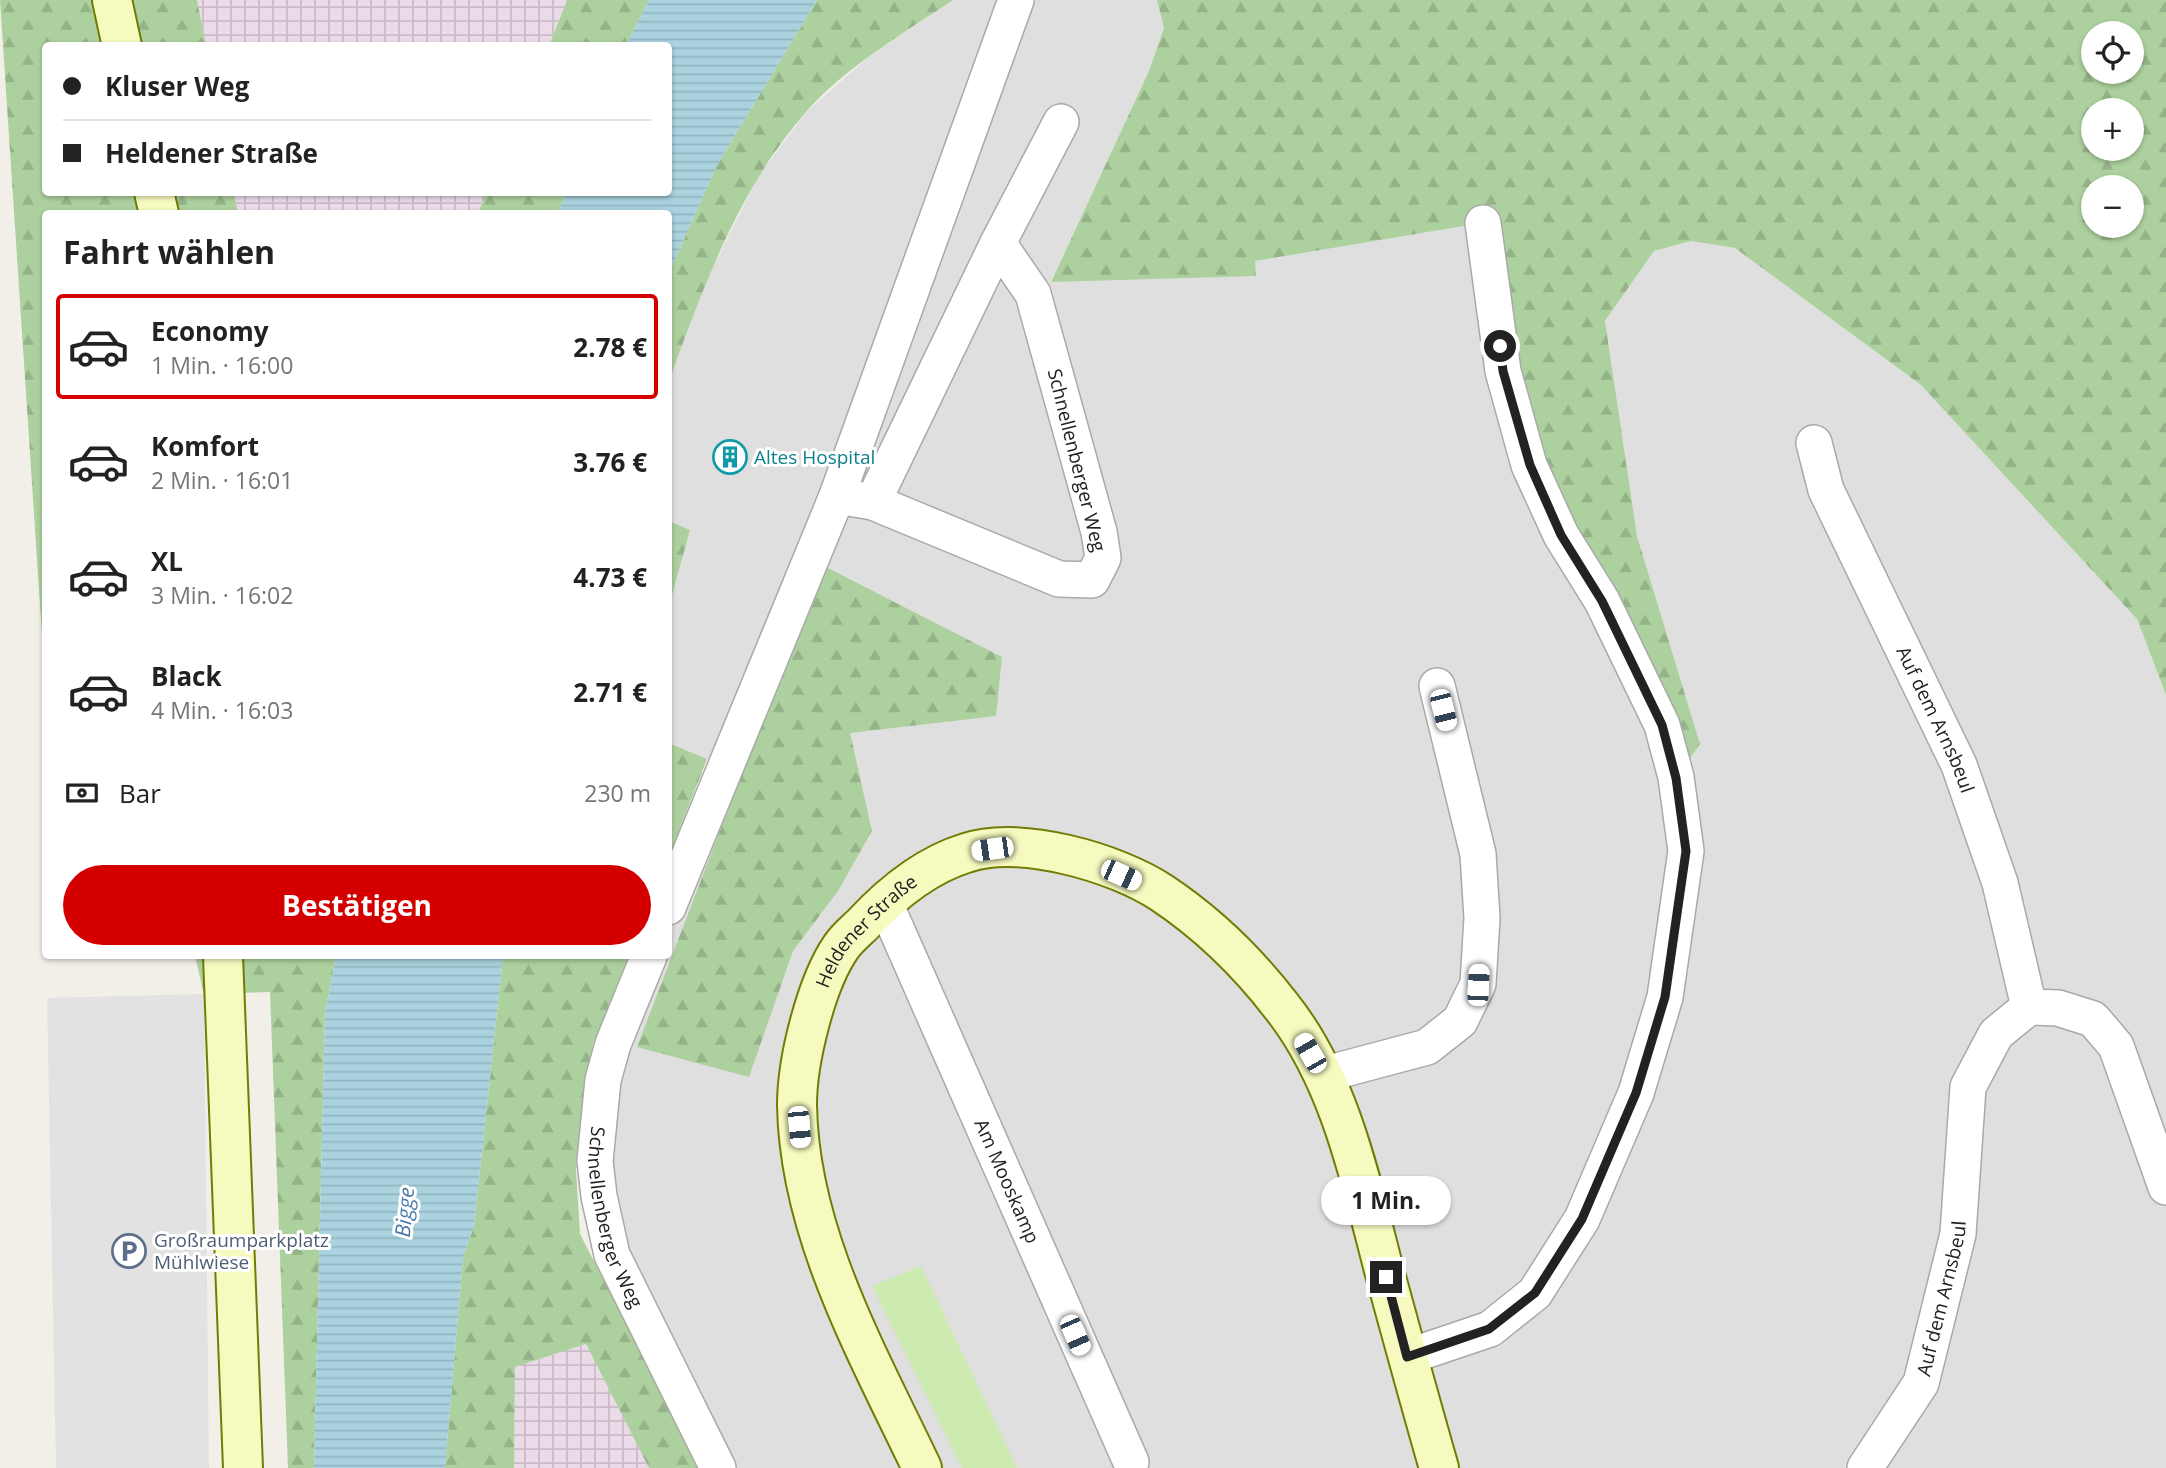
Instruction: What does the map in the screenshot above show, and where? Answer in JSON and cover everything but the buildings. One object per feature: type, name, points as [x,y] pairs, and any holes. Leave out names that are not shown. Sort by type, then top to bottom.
[{"type":"main road","points":[[111,0],[121,42]]},
{"type":"main road","name":"Heldener Straße","points":[[922,1468],[830,1268],[810,1198],[801,1153],[797,1102],[809,1019],[840,948],[884,901],[934,866],[968,852],[1017,845],[1082,858],[1160,892],[1236,954],[1284,1009],[1322,1075],[1358,1171],[1439,1468]]},
{"type":"main road","points":[[223,959],[243,1468]]},
{"type":"street","points":[[672,897],[836,496],[1016,0]]},
{"type":"street","points":[[873,502],[998,243],[1060,122]]},
{"type":"street","points":[[1407,1357],[1489,1329],[1535,1293],[1582,1219],[1636,1093],[1665,997],[1686,851],[1676,778],[1662,725],[1602,601],[1561,535],[1530,465],[1503,371],[1483,223]]},
{"type":"street","name":"Schnellenberger Weg","points":[[836,496],[873,502],[1059,579],[1092,580],[1103,558],[1099,532],[1033,294],[998,243]]},
{"type":"street","name":"Auf dem Arnsbeul","points":[[1814,443],[1826,490],[1959,765],[2000,883],[2029,1007],[1996,1034],[1968,1087],[1958,1234],[1921,1383],[1865,1468]]},
{"type":"street","points":[[1322,1075],[1427,1047],[1460,1021],[1478,985],[1482,919],[1478,854],[1437,686]]},
{"type":"street","name":"Am Mooskamp","points":[[884,901],[1131,1462]]},
{"type":"street","name":"Schnellenberger Weg","points":[[648,959],[613,1044],[603,1080],[595,1161],[599,1196],[612,1255],[718,1468]]},
{"type":"street","points":[[2029,1007],[2058,1008],[2093,1019],[2116,1046],[2166,1187]]},
{"type":"shaded area","points":[[197,0],[567,0],[551,42],[205,42]]},
{"type":"shaded area","points":[[953,0],[1157,0],[1164,28],[1149,71],[1051,281],[1256,275],[1254,261],[1483,223],[1700,744],[1637,536],[1605,321],[1654,251],[1691,241],[1735,248],[1921,385],[2137,619],[2166,695],[2166,1468],[718,1468],[624,1281],[595,1161],[648,959],[672,959],[672,899],[724,766],[672,744],[672,595],[689,531],[672,522],[672,374],[702,289],[758,177],[806,112],[871,55]]},
{"type":"shaded area","points":[[235,196],[485,196],[480,210],[237,210]]},
{"type":"shaded area","name":"Großraumparkplatz Mühlwiese","points":[[204,994],[209,1468],[56,1468],[47,998]]},
{"type":"shaded area","points":[[586,1344],[649,1468],[514,1468],[515,1367]]},
{"type":"green space","points":[[0,0],[197,0],[205,42],[42,42],[42,196],[235,196],[237,210],[42,210],[42,635]]},
{"type":"green space","points":[[567,0],[649,0],[628,42],[551,42]]},
{"type":"green space","points":[[817,0],[953,0],[875,52],[838,81],[805,113],[782,143],[761,174],[725,241],[672,374],[672,266],[717,165]]},
{"type":"green space","points":[[1157,0],[2166,0],[2166,695],[2137,619],[1921,385],[1735,248],[1691,241],[1654,251],[1605,321],[1637,536],[1700,744],[1676,777],[1561,535],[1482,223],[1255,261],[1256,276],[1051,282],[1149,71],[1164,28]]},
{"type":"green space","points":[[485,196],[565,196],[559,210],[479,210]]},
{"type":"green space","points":[[672,522],[690,530],[672,595]]},
{"type":"green space","points":[[822,565],[1002,657],[996,716],[850,733],[872,831],[838,891],[793,951],[749,1077],[637,1047]]},
{"type":"green space","points":[[672,744],[707,759],[672,848]]},
{"type":"green space","points":[[196,959],[335,959],[325,1012],[314,1468],[288,1468],[270,992],[204,994]]},
{"type":"green space","points":[[503,959],[628,959],[593,1044],[576,1170],[580,1234],[700,1468],[649,1468],[586,1344],[515,1367],[514,1468],[445,1468],[463,1257],[474,1226]]},
{"type":"green space","points":[[921,1266],[1017,1468],[962,1468],[872,1286]]},
{"type":"water","points":[[649,0],[817,0],[717,165],[672,266],[672,210],[559,210],[565,196],[672,196],[672,42],[628,42]]},
{"type":"water","name":"Bigge","points":[[335,959],[503,959],[474,1226],[463,1257],[445,1468],[314,1468],[325,1012]]},
{"type":"place","name":"Altes Hospital","points":[[730,457]]},
{"type":"place","name":"Großraumparkplatz Mühlwiese","points":[[129,1251]]},
{"type":"route","points":[[1386,1277],[1407,1357],[1489,1329],[1535,1293],[1582,1219],[1636,1093],[1665,997],[1686,851],[1676,778],[1662,725],[1602,601],[1561,535],[1530,465],[1503,371],[1500,346]]}]
